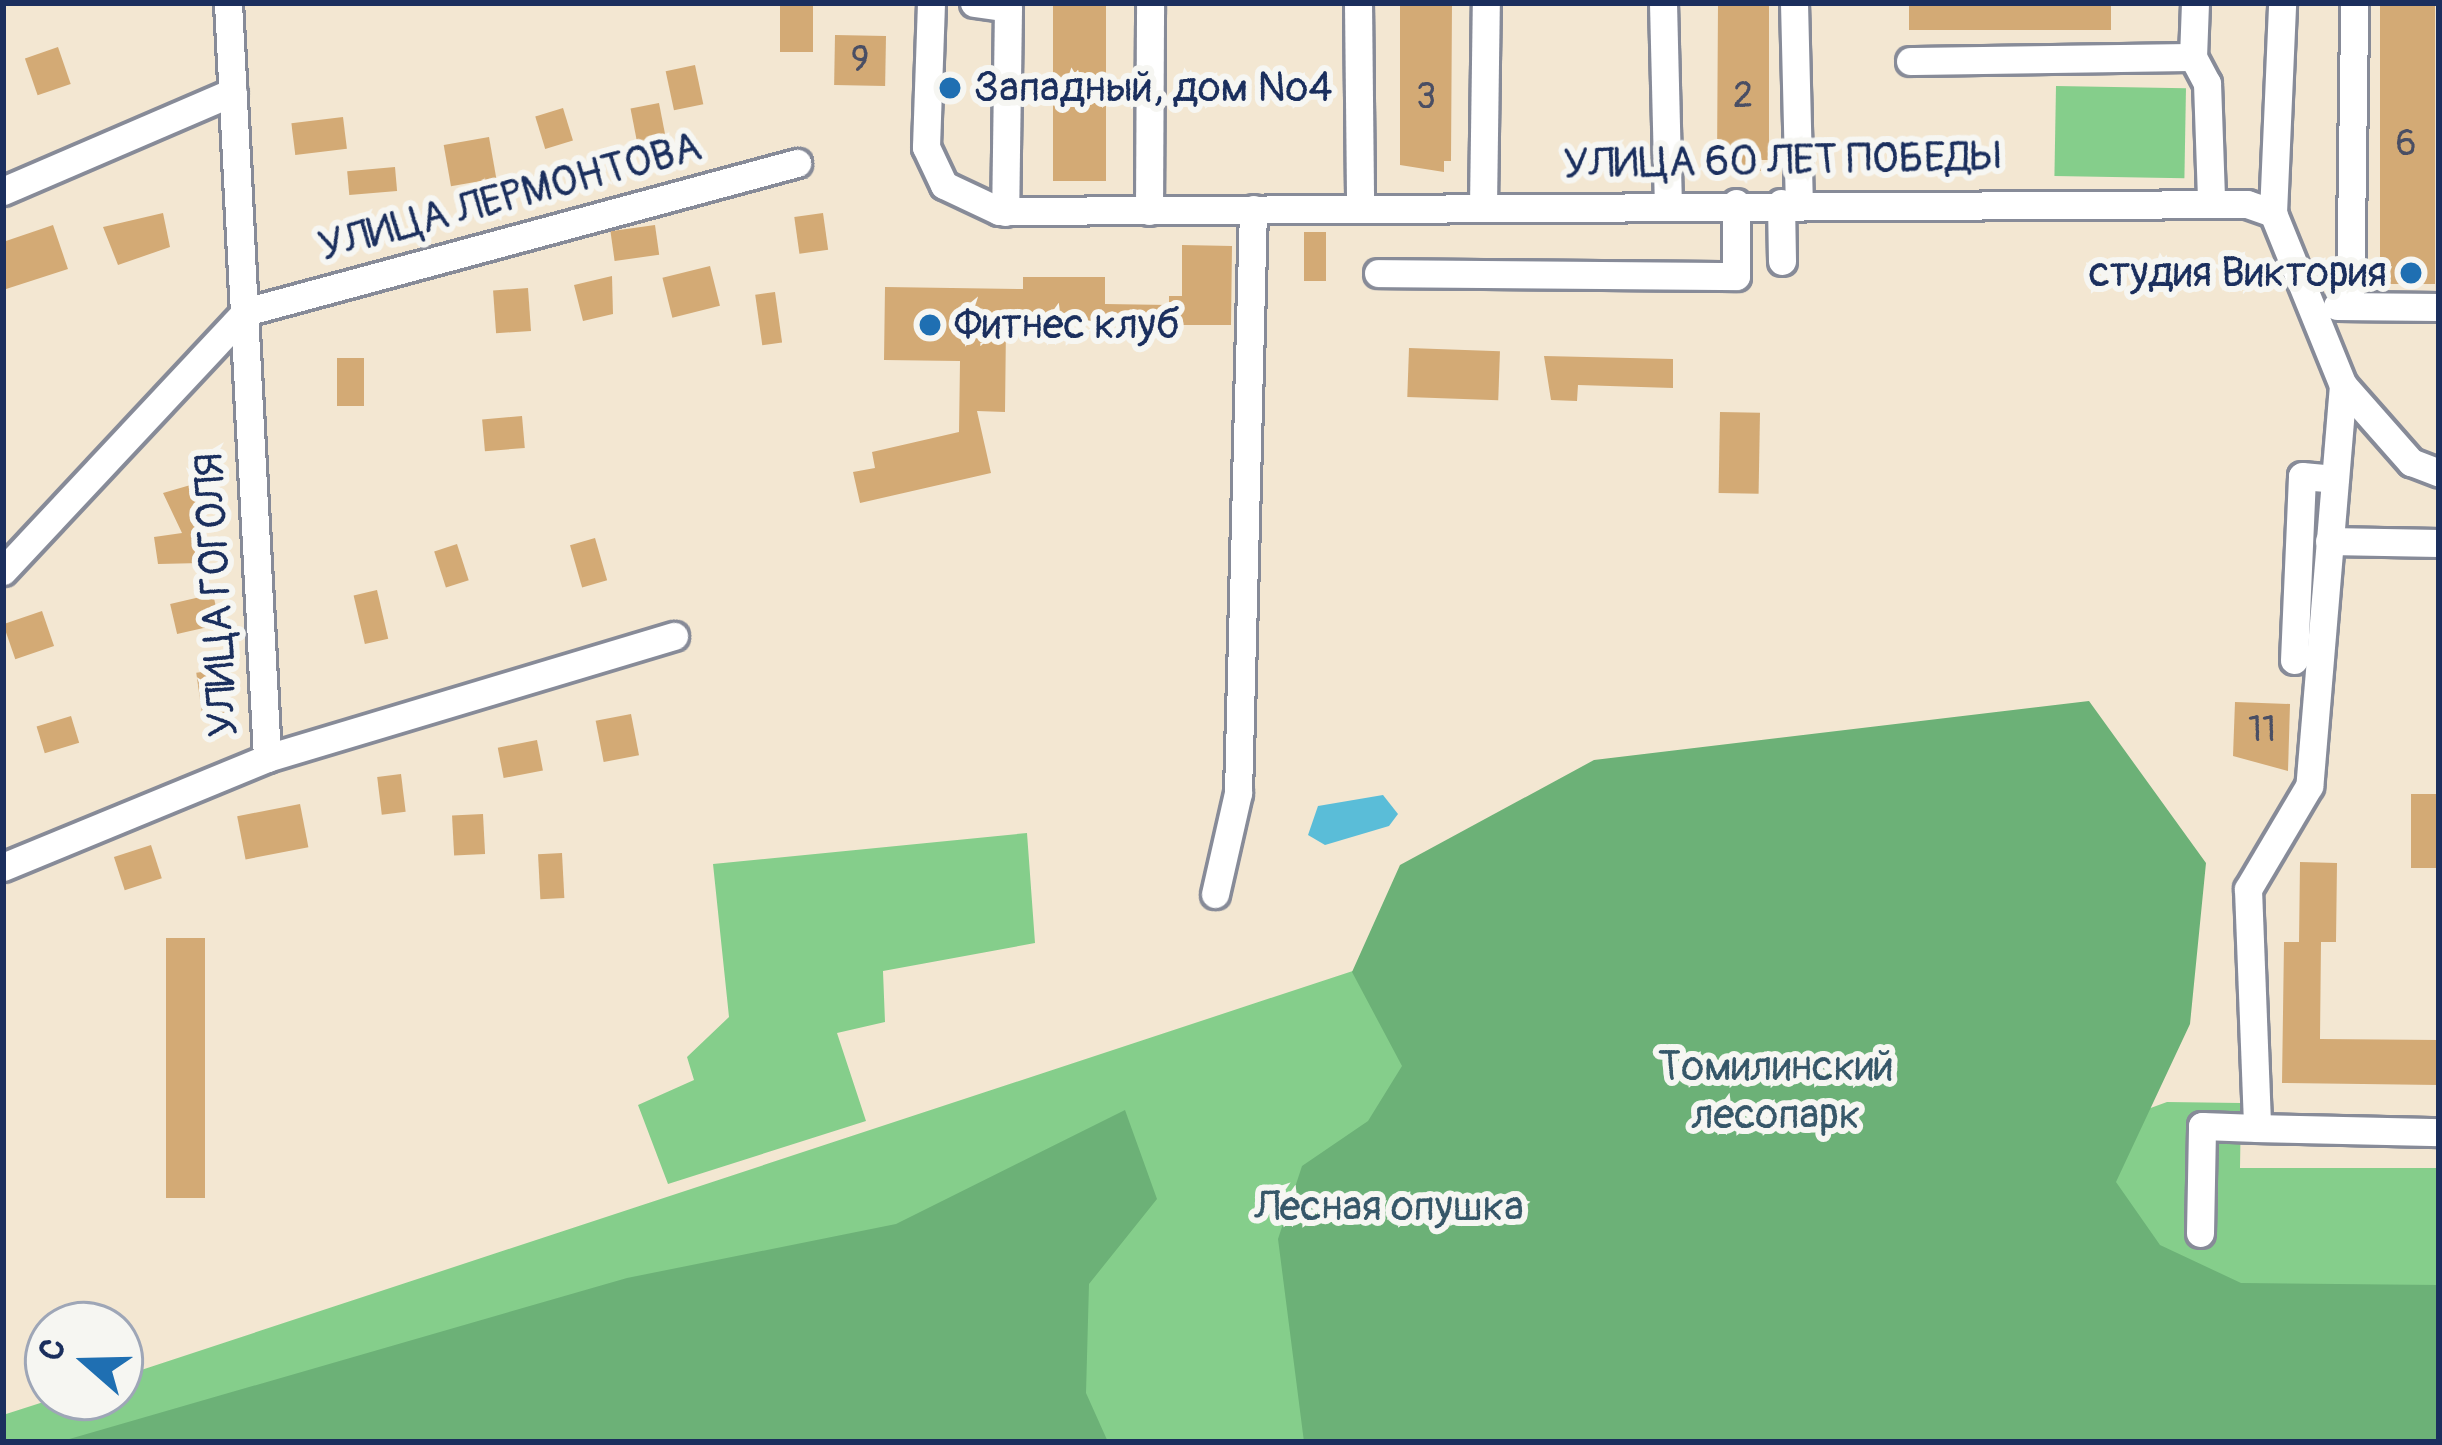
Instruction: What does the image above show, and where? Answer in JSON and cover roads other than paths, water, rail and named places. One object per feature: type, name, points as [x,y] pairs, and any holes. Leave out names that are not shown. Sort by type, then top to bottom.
[{"type":"street","name":"УЛИЦА ГОГОЛЯ","points":[[228,3],[267,758],[674,637]]},
{"type":"street","name":"УЛИЦА 60 ЛЕТ ПОБЕДЫ","points":[[932,3],[926,147],[944,185],[972,203],[1006,212],[2211,198],[2273,213]]},
{"type":"street","points":[[974,3],[1008,8],[1006,212]]},
{"type":"street","points":[[1149,211],[1150,3]]},
{"type":"street","points":[[1358,3],[1360,207]]},
{"type":"street","points":[[1483,206],[1486,3]]},
{"type":"street","points":[[1664,3],[1668,204]]},
{"type":"street","points":[[1782,261],[1790,202],[1794,3]]},
{"type":"street","points":[[2195,3],[2193,57],[2207,83],[2211,198]]},
{"type":"street","points":[[2282,3],[2273,213],[2343,386],[2411,462],[2439,473]]},
{"type":"street","points":[[2350,306],[2354,3]]},
{"type":"street","points":[[1910,62],[2193,57]]},
{"type":"street","points":[[3,191],[233,92]]},
{"type":"street","name":"УЛИЦА ЛЕРМОНТОВА","points":[[245,312],[797,163]]},
{"type":"street","points":[[1378,273],[1736,276],[1736,203]]},
{"type":"street","points":[[1215,894],[1238,793],[1253,209]]},
{"type":"street","points":[[2308,305],[2439,307]]},
{"type":"street","points":[[3,571],[245,312]]},
{"type":"street","points":[[2257,1128],[2248,889],[2309,786],[2343,386]]},
{"type":"street","points":[[2294,660],[2302,476],[2335,479]]},
{"type":"street","points":[[2329,541],[2439,543]]},
{"type":"street","points":[[3,867],[267,758]]},
{"type":"street","points":[[2200,1233],[2202,1126],[2439,1132]]},
{"type":"water","points":[[1383,795],[1398,814],[1389,826],[1325,845],[1308,835],[1318,806]]},
{"type":"place","name":"Западный, дом №4","points":[[950,88]]},
{"type":"place","name":"студия Виктория","points":[[2411,273]]},
{"type":"place","name":"Фитнес клуб","points":[[930,325]]},
{"type":"park label","name":"Томилинский лесопарк","points":[[1776,1091]]},
{"type":"park label","name":"Лесная опушка","points":[[1389,1207]]}]
